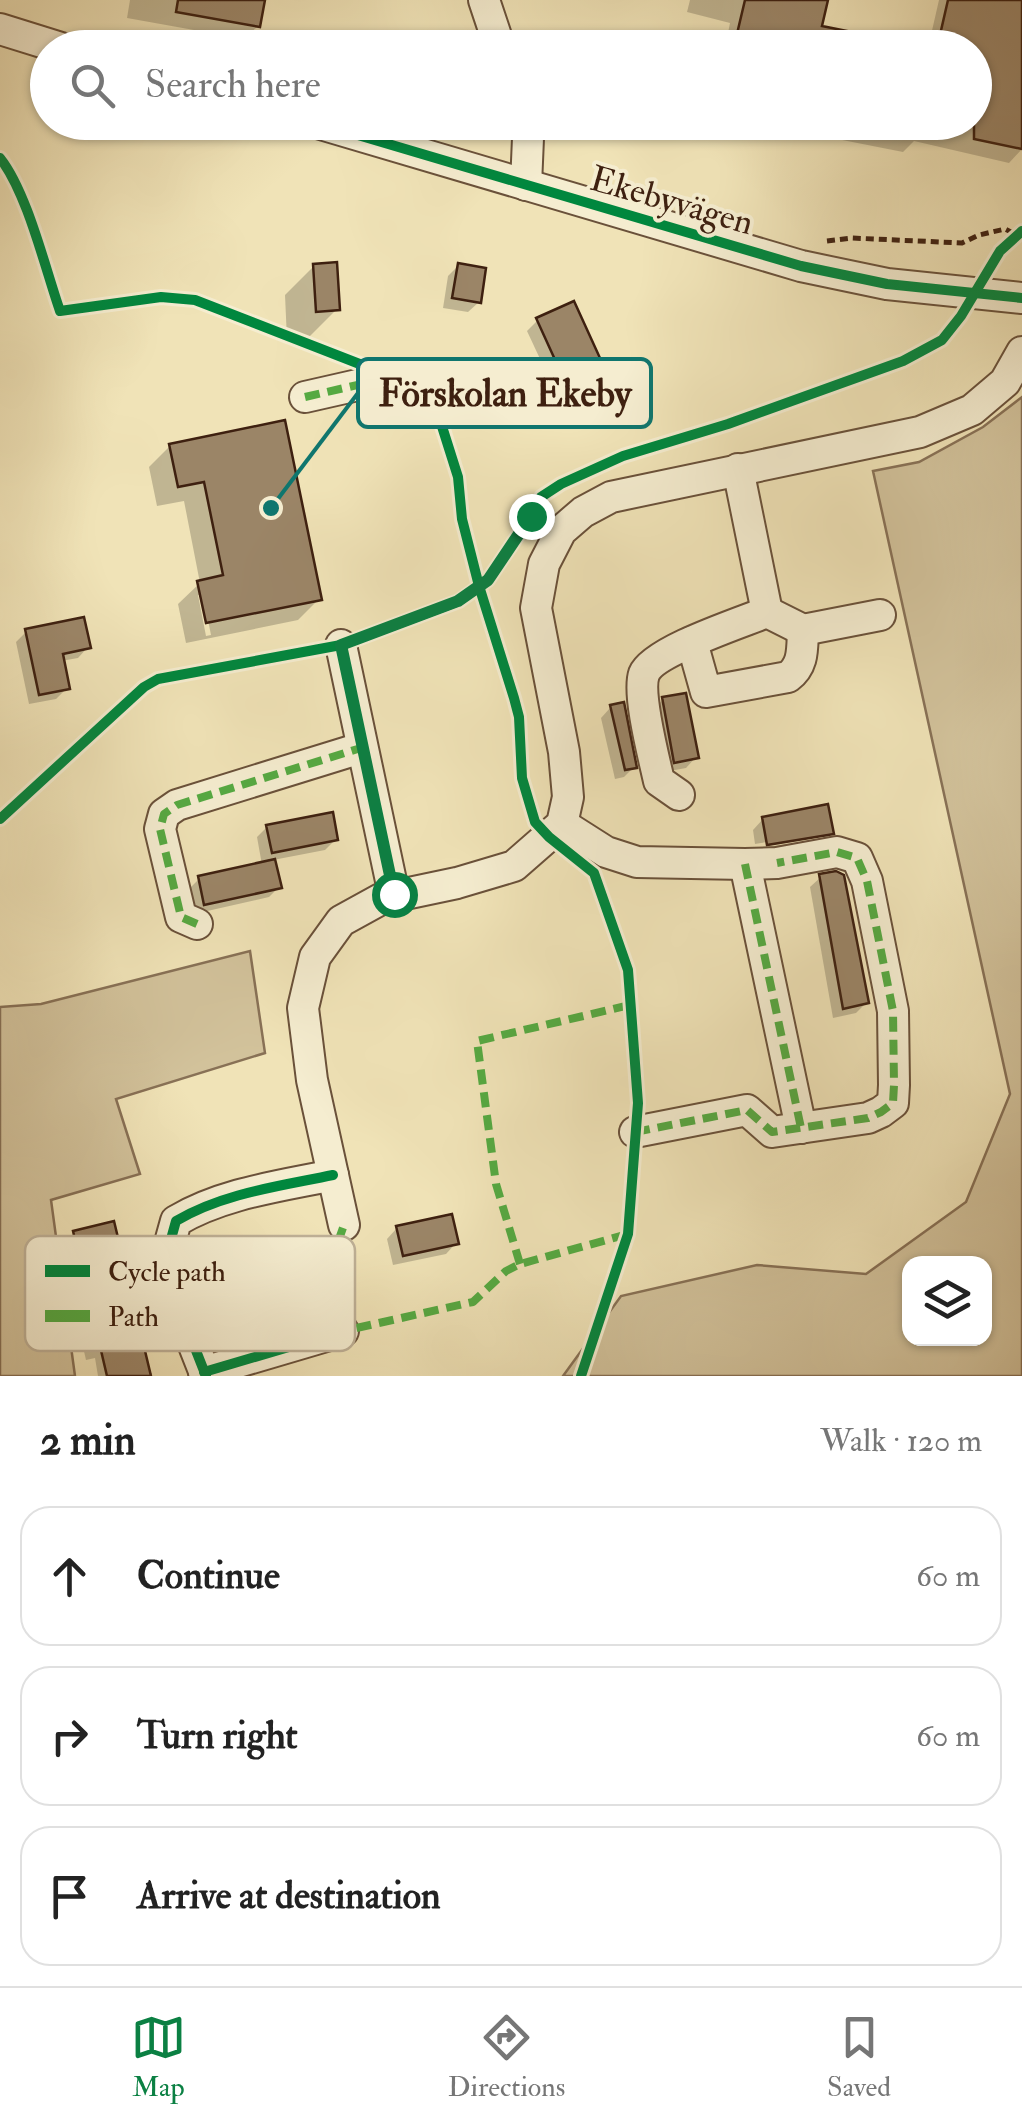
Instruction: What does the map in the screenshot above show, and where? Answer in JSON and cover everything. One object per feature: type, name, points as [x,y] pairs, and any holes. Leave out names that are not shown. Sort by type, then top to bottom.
[{"type":"street","points":[[484,0],[494,30]]},
{"type":"street","points":[[0,30],[30,39]]},
{"type":"street","name":"Ekebyvägen","points":[[374,140],[802,266],[887,284],[1022,298]]},
{"type":"street","points":[[526,186],[528,140]]},
{"type":"street","points":[[344,1225],[312,1080],[303,1008],[315,957],[341,922],[381,899],[514,866],[562,824],[568,797],[564,752],[536,608],[544,564],[561,531],[583,512],[612,498],[920,432],[972,410],[1005,382],[1022,352]]},
{"type":"street","points":[[305,397],[393,377]]},
{"type":"street","points":[[738,469],[768,612]]},
{"type":"street","points":[[678,795],[659,781],[642,696],[644,674],[652,663],[692,642],[768,612],[803,630],[880,615]]},
{"type":"street","points":[[692,642],[706,692],[788,677],[801,660],[803,630]]},
{"type":"street","points":[[341,645],[394,894]]},
{"type":"street","points":[[197,924],[181,916],[160,829],[164,814],[177,804],[361,748]]},
{"type":"street","points":[[562,824],[606,852],[636,862],[777,863],[837,852],[857,858],[867,881],[893,1011],[892,1103],[868,1118],[772,1132],[746,1110],[635,1132]]},
{"type":"street","points":[[746,864],[800,1128]]},
{"type":"street","points":[[172,1236],[176,1221],[193,1211],[248,1193],[334,1176]]},
{"type":"street","points":[[205,1374],[277,1351]]},
{"type":"path","points":[[1008,243],[1022,231]]},
{"type":"shaded area","points":[[1022,397],[1022,1376],[563,1376],[621,1296],[757,1265],[866,1274],[966,1202],[1010,1094],[873,471],[919,462],[983,427]]},
{"type":"shaded area","points":[[250,951],[265,1053],[116,1099],[140,1174],[51,1200],[56,1236],[25,1236],[25,1351],[72,1351],[75,1376],[0,1376],[0,1007],[41,1004]]},
{"type":"building","points":[[178,0],[265,0],[260,27],[176,12]]},
{"type":"building","points":[[745,0],[828,0],[822,26],[842,30],[738,30]]},
{"type":"building","points":[[948,0],[1022,0],[1022,149],[979,140],[992,140],[992,30],[941,30]]},
{"type":"building","points":[[337,262],[340,310],[316,312],[313,264]]},
{"type":"building","points":[[458,263],[486,268],[481,303],[452,298]]},
{"type":"building","points":[[574,301],[610,380],[572,397],[536,318]]},
{"type":"building","points":[[285,420],[322,600],[206,623],[197,581],[223,575],[204,482],[178,487],[169,444]]},
{"type":"building","points":[[84,617],[91,648],[63,654],[70,689],[39,695],[25,629]]},
{"type":"building","points":[[686,693],[699,758],[674,763],[662,697]]},
{"type":"building","points":[[624,702],[637,768],[625,770],[610,705]]},
{"type":"building","points":[[828,804],[834,834],[767,845],[762,817]]},
{"type":"building","points":[[333,812],[338,840],[272,853],[266,825]]},
{"type":"building","points":[[275,859],[282,888],[204,905],[198,876]]},
{"type":"building","points":[[836,871],[844,875],[869,1003],[843,1009],[819,874]]},
{"type":"building","points":[[452,1214],[459,1244],[403,1256],[396,1226]]},
{"type":"building","points":[[114,1221],[118,1236],[74,1236],[73,1231]]},
{"type":"building","points":[[101,1351],[145,1351],[151,1376],[107,1376]]},
{"type":"marked path","points":[[305,397],[388,378]]},
{"type":"marked path","points":[[341,645],[394,895]]},
{"type":"marked path","points":[[197,924],[181,917],[160,829],[164,814],[177,805],[361,748]]},
{"type":"marked path","points":[[635,1132],[747,1110],[772,1132],[868,1118],[893,1103],[893,1011],[867,881],[857,858],[837,852],[777,863]]},
{"type":"marked path","points":[[745,864],[801,1128]]},
{"type":"marked path","points":[[520,1264],[496,1184],[477,1041],[630,1005]]},
{"type":"marked path","points":[[340,1236],[344,1225]]},
{"type":"marked path","points":[[355,1328],[473,1302],[506,1271],[520,1264],[628,1234]]},
{"type":"cycle path","points":[[375,140],[801,266],[887,284],[1022,298]]},
{"type":"cycle path","points":[[0,158],[27,210],[60,311],[161,297],[195,300],[393,377]]},
{"type":"cycle path","points":[[0,819],[144,687],[158,679],[341,645],[459,601],[488,580],[541,497],[561,484],[623,456],[728,424],[903,361],[942,340],[1000,251],[1022,231]]},
{"type":"cycle path","points":[[427,379],[458,477],[462,519],[479,586],[519,717],[522,778],[535,822],[594,873],[628,970],[638,1103],[628,1234],[581,1376]]},
{"type":"cycle path","points":[[172,1236],[176,1221],[194,1211],[233,1197],[333,1175]]},
{"type":"cycle path","points":[[196,1351],[206,1376]]},
{"type":"cycle path","points":[[204,1372],[275,1351]]},
{"type":"place","name":"Förskolan Ekeby","points":[[271,508]]},
{"type":"route","points":[[394,894],[341,645],[458,601],[488,580],[531,516]]}]
